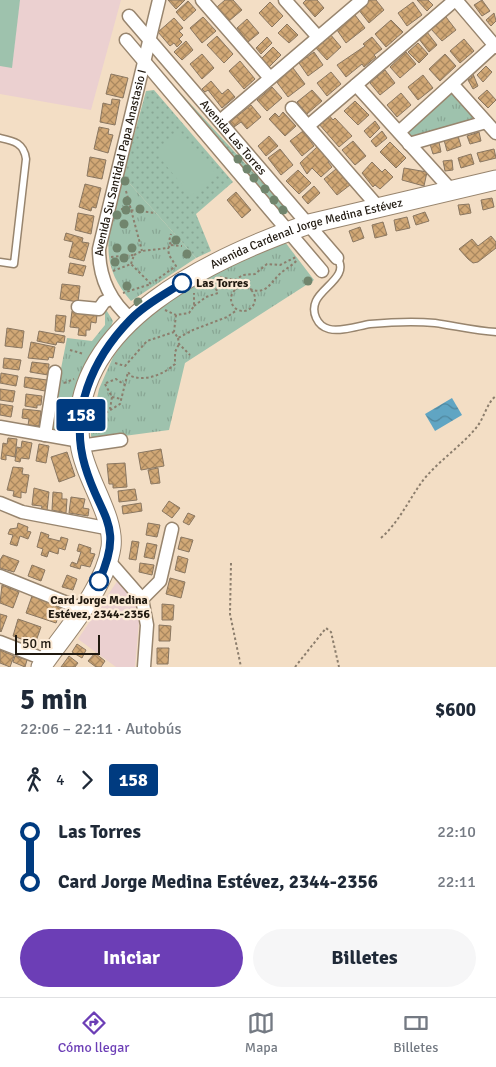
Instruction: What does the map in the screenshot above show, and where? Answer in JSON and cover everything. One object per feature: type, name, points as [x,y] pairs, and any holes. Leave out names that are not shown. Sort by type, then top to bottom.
[{"type":"street","name":"Avenida Su Santidad Papa Anastasio I","points":[[131,319],[112,298],[102,276],[99,258],[100,241],[145,64],[159,0]]},
{"type":"street","points":[[202,0],[270,78]]},
{"type":"street","points":[[285,0],[318,37]]},
{"type":"street","points":[[220,121],[362,0]]},
{"type":"street","points":[[308,126],[356,85],[461,2],[496,46],[399,132]]},
{"type":"street","name":"Avenida Las Torres","points":[[129,16],[337,258]]},
{"type":"street","name":"Avenida Las Torres","points":[[126,40],[322,271]]},
{"type":"street","points":[[356,85],[452,191]]},
{"type":"street","points":[[453,85],[496,133]]},
{"type":"street","points":[[292,108],[379,208]]},
{"type":"street","points":[[410,144],[486,122]]},
{"type":"street","name":"Avenida Cardenal Jorge Medina Estévez","points":[[43,664],[82,609],[99,581],[108,560],[111,545],[111,529],[85,468],[83,399],[103,356],[131,319],[188,279],[237,253],[309,224],[496,180]]},
{"type":"street","points":[[78,307],[99,309],[104,302],[112,298]]},
{"type":"street","points":[[45,435],[55,372]]},
{"type":"street","points":[[0,428],[45,435],[83,444],[121,440]]},
{"type":"street","points":[[0,503],[22,512],[111,529]]},
{"type":"street","points":[[142,599],[160,580],[172,529]]},
{"type":"street","points":[[108,560],[142,599],[147,625],[144,667]]},
{"type":"street","points":[[0,576],[82,609]]},
{"type":"street","points":[[0,642],[43,664]]},
{"type":"lane","points":[[0,138],[17,142],[24,149],[26,159],[14,264],[0,262]]},
{"type":"lane","points":[[337,258],[341,264],[340,272],[317,298],[314,308],[316,319],[324,327],[335,330],[385,323],[418,322],[496,332]]},
{"type":"path","points":[[119,167],[142,251]]},
{"type":"path","points":[[109,207],[132,212],[156,213]]},
{"type":"path","points":[[171,234],[169,241],[171,245]]},
{"type":"path","points":[[99,258],[134,255],[142,251],[168,248],[171,245]]},
{"type":"path","points":[[171,245],[182,246]]},
{"type":"path","points":[[112,298],[151,284],[176,266],[169,255],[168,248]]},
{"type":"path","points":[[150,305],[176,315],[189,313],[194,306],[206,297],[218,293],[213,282],[214,277],[218,276],[232,280],[255,274],[267,264],[278,266],[305,251]]},
{"type":"path","points":[[237,310],[231,300],[236,290],[243,287],[256,292],[268,288],[278,275],[295,263],[305,251]]},
{"type":"path","points":[[102,276],[131,264],[134,255]]},
{"type":"path","points":[[131,264],[151,284]]},
{"type":"path","points":[[188,279],[194,296],[194,306]]},
{"type":"path","points":[[232,280],[236,290]]},
{"type":"path","points":[[178,338],[227,317],[237,310],[247,311],[253,306],[256,299],[250,289]]},
{"type":"path","points":[[176,315],[174,332],[179,344],[190,355]]},
{"type":"path","points":[[103,356],[119,366],[125,366],[147,341],[174,332]]},
{"type":"path","points":[[83,444],[95,425],[110,409],[118,406],[122,399],[128,372],[131,376],[143,379],[165,372],[176,361],[175,352],[179,344]]},
{"type":"path","points":[[64,382],[79,376]]},
{"type":"path","points":[[110,409],[112,397],[104,384],[116,379],[126,385]]},
{"type":"path","points":[[382,538],[394,526],[425,479],[479,424],[492,399],[496,396]]},
{"type":"path","points":[[112,397],[122,399]]},
{"type":"path","points":[[231,563],[230,614],[240,667]]},
{"type":"path","points":[[295,667],[326,628],[332,632],[339,667]]},
{"type":"shaded area","points":[[0,0],[121,0],[91,110],[0,94]]},
{"type":"shaded area","points":[[118,580],[137,604],[139,622],[135,667],[116,667],[78,639]]},
{"type":"green space","points":[[0,0],[20,0],[12,68],[0,66]]},
{"type":"green space","points":[[154,64],[285,207],[288,212],[286,214],[280,212]]},
{"type":"green space","points":[[154,90],[233,182],[196,214],[211,251],[196,258],[123,176],[146,91]]},
{"type":"green space","points":[[453,91],[478,119],[410,138],[405,133]]},
{"type":"green space","points":[[180,131],[217,175],[191,196],[156,153]]},
{"type":"green space","points":[[123,176],[196,258],[131,301],[119,285],[112,270],[109,256],[111,226]]},
{"type":"green space","points":[[285,242],[314,280],[185,363],[169,430],[94,440],[91,436],[91,427],[99,389],[113,357],[133,329],[188,283]]},
{"type":"green space","points":[[105,308],[113,321],[72,435],[49,430],[67,338],[92,341],[105,325]]},
{"type":"water","points":[[452,398],[462,415],[435,431],[425,414]]},
{"type":"building","points":[[168,0],[185,0],[176,9]]},
{"type":"building","points":[[225,0],[233,0],[242,10],[229,21],[217,7]]},
{"type":"building","points":[[306,0],[317,0],[324,8],[315,17],[303,3]]},
{"type":"building","points":[[369,0],[376,0],[384,10],[369,23],[358,9]]},
{"type":"building","points":[[417,0],[428,0],[433,5],[427,11]]},
{"type":"building","points":[[482,0],[490,11],[482,16],[474,5]]},
{"type":"building","points":[[188,1],[196,10],[184,21],[176,12]]},
{"type":"building","points":[[270,2],[283,16],[272,27],[259,13]]},
{"type":"building","points":[[413,2],[422,15],[407,26],[398,13]]},
{"type":"building","points":[[494,13],[496,21],[491,26],[486,20]]},
{"type":"building","points":[[355,15],[365,28],[346,43],[337,30]]},
{"type":"building","points":[[203,17],[216,31],[202,43],[190,28]]},
{"type":"building","points":[[446,17],[456,30],[442,41],[431,29]]},
{"type":"building","points":[[174,18],[183,28],[179,31],[183,35],[179,39],[182,42],[177,47],[174,43],[170,46],[158,32]]},
{"type":"building","points":[[247,19],[259,33],[248,42],[237,28]]},
{"type":"building","points":[[391,20],[403,32],[386,47],[375,34]]},
{"type":"building","points":[[287,24],[298,35],[289,43],[278,33]]},
{"type":"building","points":[[427,32],[437,45],[429,52],[419,39]]},
{"type":"building","points":[[330,34],[341,47],[327,60],[315,47]]},
{"type":"building","points":[[217,36],[233,54],[224,63],[207,45]]},
{"type":"building","points":[[267,37],[272,43],[261,54],[256,48]]},
{"type":"building","points":[[372,37],[382,49],[364,67],[362,64],[346,77],[337,65],[365,46],[363,44]]},
{"type":"building","points":[[464,39],[474,51],[460,63],[450,51]]},
{"type":"building","points":[[186,41],[193,50],[182,60],[174,52]]},
{"type":"building","points":[[418,43],[428,54],[419,63],[408,52]]},
{"type":"building","points":[[273,47],[281,55],[269,67],[261,59]]},
{"type":"building","points":[[314,52],[323,65],[308,76],[299,63]]},
{"type":"building","points":[[406,52],[416,64],[400,78],[390,67]]},
{"type":"building","points":[[202,54],[214,68],[202,79],[190,64]]},
{"type":"building","points":[[445,54],[456,66],[440,81],[429,69]]},
{"type":"building","points":[[240,61],[255,79],[244,89],[229,71]]},
{"type":"building","points":[[486,66],[492,72],[483,82],[477,75]]},
{"type":"building","points":[[293,68],[305,84],[288,97],[276,81]]},
{"type":"building","points":[[385,70],[395,83],[380,95],[370,83]]},
{"type":"building","points":[[331,72],[341,84],[327,96],[317,83]]},
{"type":"building","points":[[111,74],[128,78],[123,98],[106,94]]},
{"type":"building","points":[[473,74],[478,86],[473,89],[468,80]]},
{"type":"building","points":[[423,75],[433,88],[418,100],[408,87]]},
{"type":"building","points":[[211,81],[222,94],[228,89],[235,97],[222,108],[208,90],[205,92],[202,89]]},
{"type":"building","points":[[272,87],[282,98],[267,111],[257,100]]},
{"type":"building","points":[[312,90],[322,101],[307,114],[297,102]]},
{"type":"building","points":[[487,90],[496,100],[488,108],[478,98]]},
{"type":"building","points":[[401,93],[411,105],[397,117],[387,105]]},
{"type":"building","points":[[112,99],[120,100],[115,125],[100,122],[103,103],[111,105]]},
{"type":"building","points":[[355,101],[369,115],[358,125],[344,111]]},
{"type":"building","points":[[251,105],[261,117],[247,129],[241,122],[234,127],[230,122]]},
{"type":"building","points":[[283,112],[296,126],[285,136],[269,119],[275,113],[279,117]]},
{"type":"building","points":[[328,114],[333,120],[335,118],[352,136],[339,147],[318,123]]},
{"type":"building","points":[[375,121],[380,128],[370,138],[364,131]]},
{"type":"building","points":[[99,127],[109,129],[108,134],[113,135],[108,153],[94,149]]},
{"type":"building","points":[[303,131],[314,146],[302,156],[290,141]]},
{"type":"building","points":[[382,131],[387,138],[376,147],[371,141]]},
{"type":"building","points":[[479,132],[481,141],[470,144],[467,136]]},
{"type":"building","points":[[269,136],[278,146],[266,156],[258,146]]},
{"type":"building","points":[[458,136],[461,146],[447,151],[444,140]]},
{"type":"building","points":[[353,141],[366,156],[355,165],[342,150]]},
{"type":"building","points":[[390,142],[406,158],[396,168],[380,152]]},
{"type":"building","points":[[439,142],[441,152],[433,154],[430,144]]},
{"type":"building","points":[[317,147],[330,160],[328,162],[332,167],[321,177],[312,168],[307,174],[300,163]]},
{"type":"building","points":[[280,149],[293,165],[281,175],[268,158]]},
{"type":"building","points":[[494,149],[496,158],[480,162],[477,153]]},
{"type":"building","points":[[471,154],[474,164],[461,168],[458,158]]},
{"type":"building","points":[[90,157],[106,160],[102,179],[87,176]]},
{"type":"building","points":[[452,160],[453,170],[445,171],[443,161]]},
{"type":"building","points":[[372,162],[382,172],[385,169],[393,177],[380,189],[375,185],[373,187],[362,173]]},
{"type":"building","points":[[404,168],[427,172],[424,186],[402,180]]},
{"type":"building","points":[[336,169],[350,185],[337,195],[324,179]]},
{"type":"building","points":[[298,170],[311,183],[299,194],[286,181]]},
{"type":"building","points":[[85,184],[101,188],[96,208],[92,207],[91,211],[79,207]]},
{"type":"building","points":[[314,186],[320,193],[308,204],[302,197]]},
{"type":"building","points":[[236,192],[251,210],[242,218],[227,200]]},
{"type":"building","points":[[492,198],[494,207],[483,210],[481,200]]},
{"type":"building","points":[[469,204],[471,213],[460,215],[458,205]]},
{"type":"building","points":[[425,212],[429,221],[416,225],[413,216]]},
{"type":"building","points":[[78,213],[94,216],[91,234],[75,230]]},
{"type":"building","points":[[407,217],[410,228],[396,231],[394,220]]},
{"type":"building","points":[[383,222],[387,235],[375,238],[372,225]]},
{"type":"building","points":[[360,227],[364,238],[353,242],[349,231]]},
{"type":"building","points":[[66,233],[83,238],[82,242],[89,243],[84,261],[69,257],[73,242],[64,240]]},
{"type":"building","points":[[491,236],[496,242],[496,248],[478,262],[473,263],[459,249],[472,239],[478,246]]},
{"type":"building","points":[[70,263],[86,266],[83,276],[68,273]]},
{"type":"building","points":[[62,284],[80,286],[78,302],[60,299]]},
{"type":"building","points":[[72,311],[97,315],[96,323],[91,322],[90,330],[86,330],[86,336],[78,335],[79,328],[70,327]]},
{"type":"building","points":[[56,315],[66,316],[64,332],[55,331]]},
{"type":"building","points":[[7,328],[24,331],[22,348],[5,346]]},
{"type":"building","points":[[39,331],[65,336],[64,343],[57,342],[56,345],[37,341]]},
{"type":"building","points":[[31,342],[55,347],[53,358],[49,357],[48,360],[28,358]]},
{"type":"building","points":[[4,358],[21,360],[19,370],[3,368]]},
{"type":"building","points":[[32,362],[49,364],[48,375],[30,372]]},
{"type":"building","points":[[1,373],[18,376],[16,386],[0,383]]},
{"type":"building","points":[[25,377],[47,380],[45,391],[24,387]]},
{"type":"building","points":[[0,389],[15,391],[13,402],[0,400]]},
{"type":"building","points":[[26,394],[42,396],[41,405],[37,405],[37,408],[25,406]]},
{"type":"building","points":[[0,404],[13,406],[11,417],[0,415]]},
{"type":"building","points":[[23,409],[41,411],[39,426],[28,425],[29,419],[22,418]]},
{"type":"building","points":[[8,438],[17,439],[15,457],[6,455],[6,460],[1,459],[3,443],[7,444]]},
{"type":"building","points":[[22,441],[32,443],[29,459],[21,458],[20,462],[15,461],[17,447],[21,448]]},
{"type":"building","points":[[39,444],[49,446],[46,463],[36,461]]},
{"type":"building","points":[[161,449],[164,466],[141,470],[138,453]]},
{"type":"building","points":[[67,452],[75,476],[59,482],[51,457]]},
{"type":"building","points":[[125,463],[127,487],[113,488],[113,484],[109,484],[107,464]]},
{"type":"building","points":[[13,467],[23,468],[22,474],[29,475],[26,493],[21,492],[21,498],[13,496],[14,491],[7,490]]},
{"type":"building","points":[[158,468],[160,483],[151,484],[148,470]]},
{"type":"building","points":[[34,488],[49,492],[47,511],[41,510],[42,506],[32,505]]},
{"type":"building","points":[[135,489],[137,500],[119,502],[118,491]]},
{"type":"building","points":[[53,492],[62,493],[62,499],[67,499],[66,513],[52,510]]},
{"type":"building","points":[[71,497],[85,499],[83,508],[89,509],[88,516],[69,513]]},
{"type":"building","points":[[169,501],[180,508],[172,518],[162,511]]},
{"type":"building","points":[[141,503],[142,511],[123,514],[122,506]]},
{"type":"building","points":[[188,513],[195,516],[189,525],[183,522]]},
{"type":"building","points":[[18,523],[28,527],[27,531],[31,532],[28,539],[20,536],[17,546],[10,544],[13,535],[8,534],[10,529],[17,528]]},
{"type":"building","points":[[148,523],[160,525],[157,537],[146,535]]},
{"type":"building","points":[[41,532],[49,535],[48,538],[60,541],[61,537],[68,539],[65,550],[59,548],[58,554],[49,551],[47,557],[41,555],[43,549],[37,547]]},
{"type":"building","points":[[181,537],[193,540],[189,552],[178,549]]},
{"type":"building","points":[[132,541],[139,542],[136,560],[129,559]]},
{"type":"building","points":[[147,543],[157,545],[154,559],[144,557]]},
{"type":"building","points":[[79,544],[91,548],[90,553],[95,554],[90,567],[81,565],[80,569],[70,566],[72,562],[77,564],[81,552],[77,551]]},
{"type":"building","points":[[3,555],[19,561],[14,572],[0,568],[0,560]]},
{"type":"building","points":[[178,556],[188,559],[185,573],[175,570]]},
{"type":"building","points":[[140,563],[154,565],[152,575],[139,572]]},
{"type":"building","points":[[32,565],[45,570],[41,581],[28,576]]},
{"type":"building","points":[[67,575],[77,579],[73,590],[62,587]]},
{"type":"building","points":[[170,578],[185,582],[181,598],[166,594]]},
{"type":"building","points":[[2,585],[19,592],[13,608],[0,603]]},
{"type":"building","points":[[32,596],[62,606],[56,623],[26,613]]},
{"type":"building","points":[[162,604],[174,605],[173,620],[162,620]]},
{"type":"building","points":[[0,614],[7,616],[1,632],[0,631]]},
{"type":"building","points":[[18,619],[41,627],[35,644],[13,636]]},
{"type":"building","points":[[159,625],[171,626],[170,641],[159,641]]},
{"type":"building","points":[[77,644],[86,650],[82,658],[72,652]]},
{"type":"building","points":[[157,648],[169,648],[168,664],[157,664]]},
{"type":"building","points":[[0,650],[14,656],[10,667],[0,663]]},
{"type":"building","points":[[95,653],[105,661],[101,667],[96,667],[88,661]]},
{"type":"building","points":[[15,656],[27,660],[25,667],[13,662]]},
{"type":"building","points":[[69,656],[78,663],[75,667],[61,667]]},
{"type":"bus line","name":"158","points":[[99,581],[108,560],[111,545],[111,529],[82,457],[80,429],[83,399],[96,368],[118,334],[131,319],[182,283]]},
{"type":"place","name":"Las Torres","points":[[182,283]]},
{"type":"place","name":"Card Jorge Medina Estévez, 2344-2356","points":[[99,581]]}]
